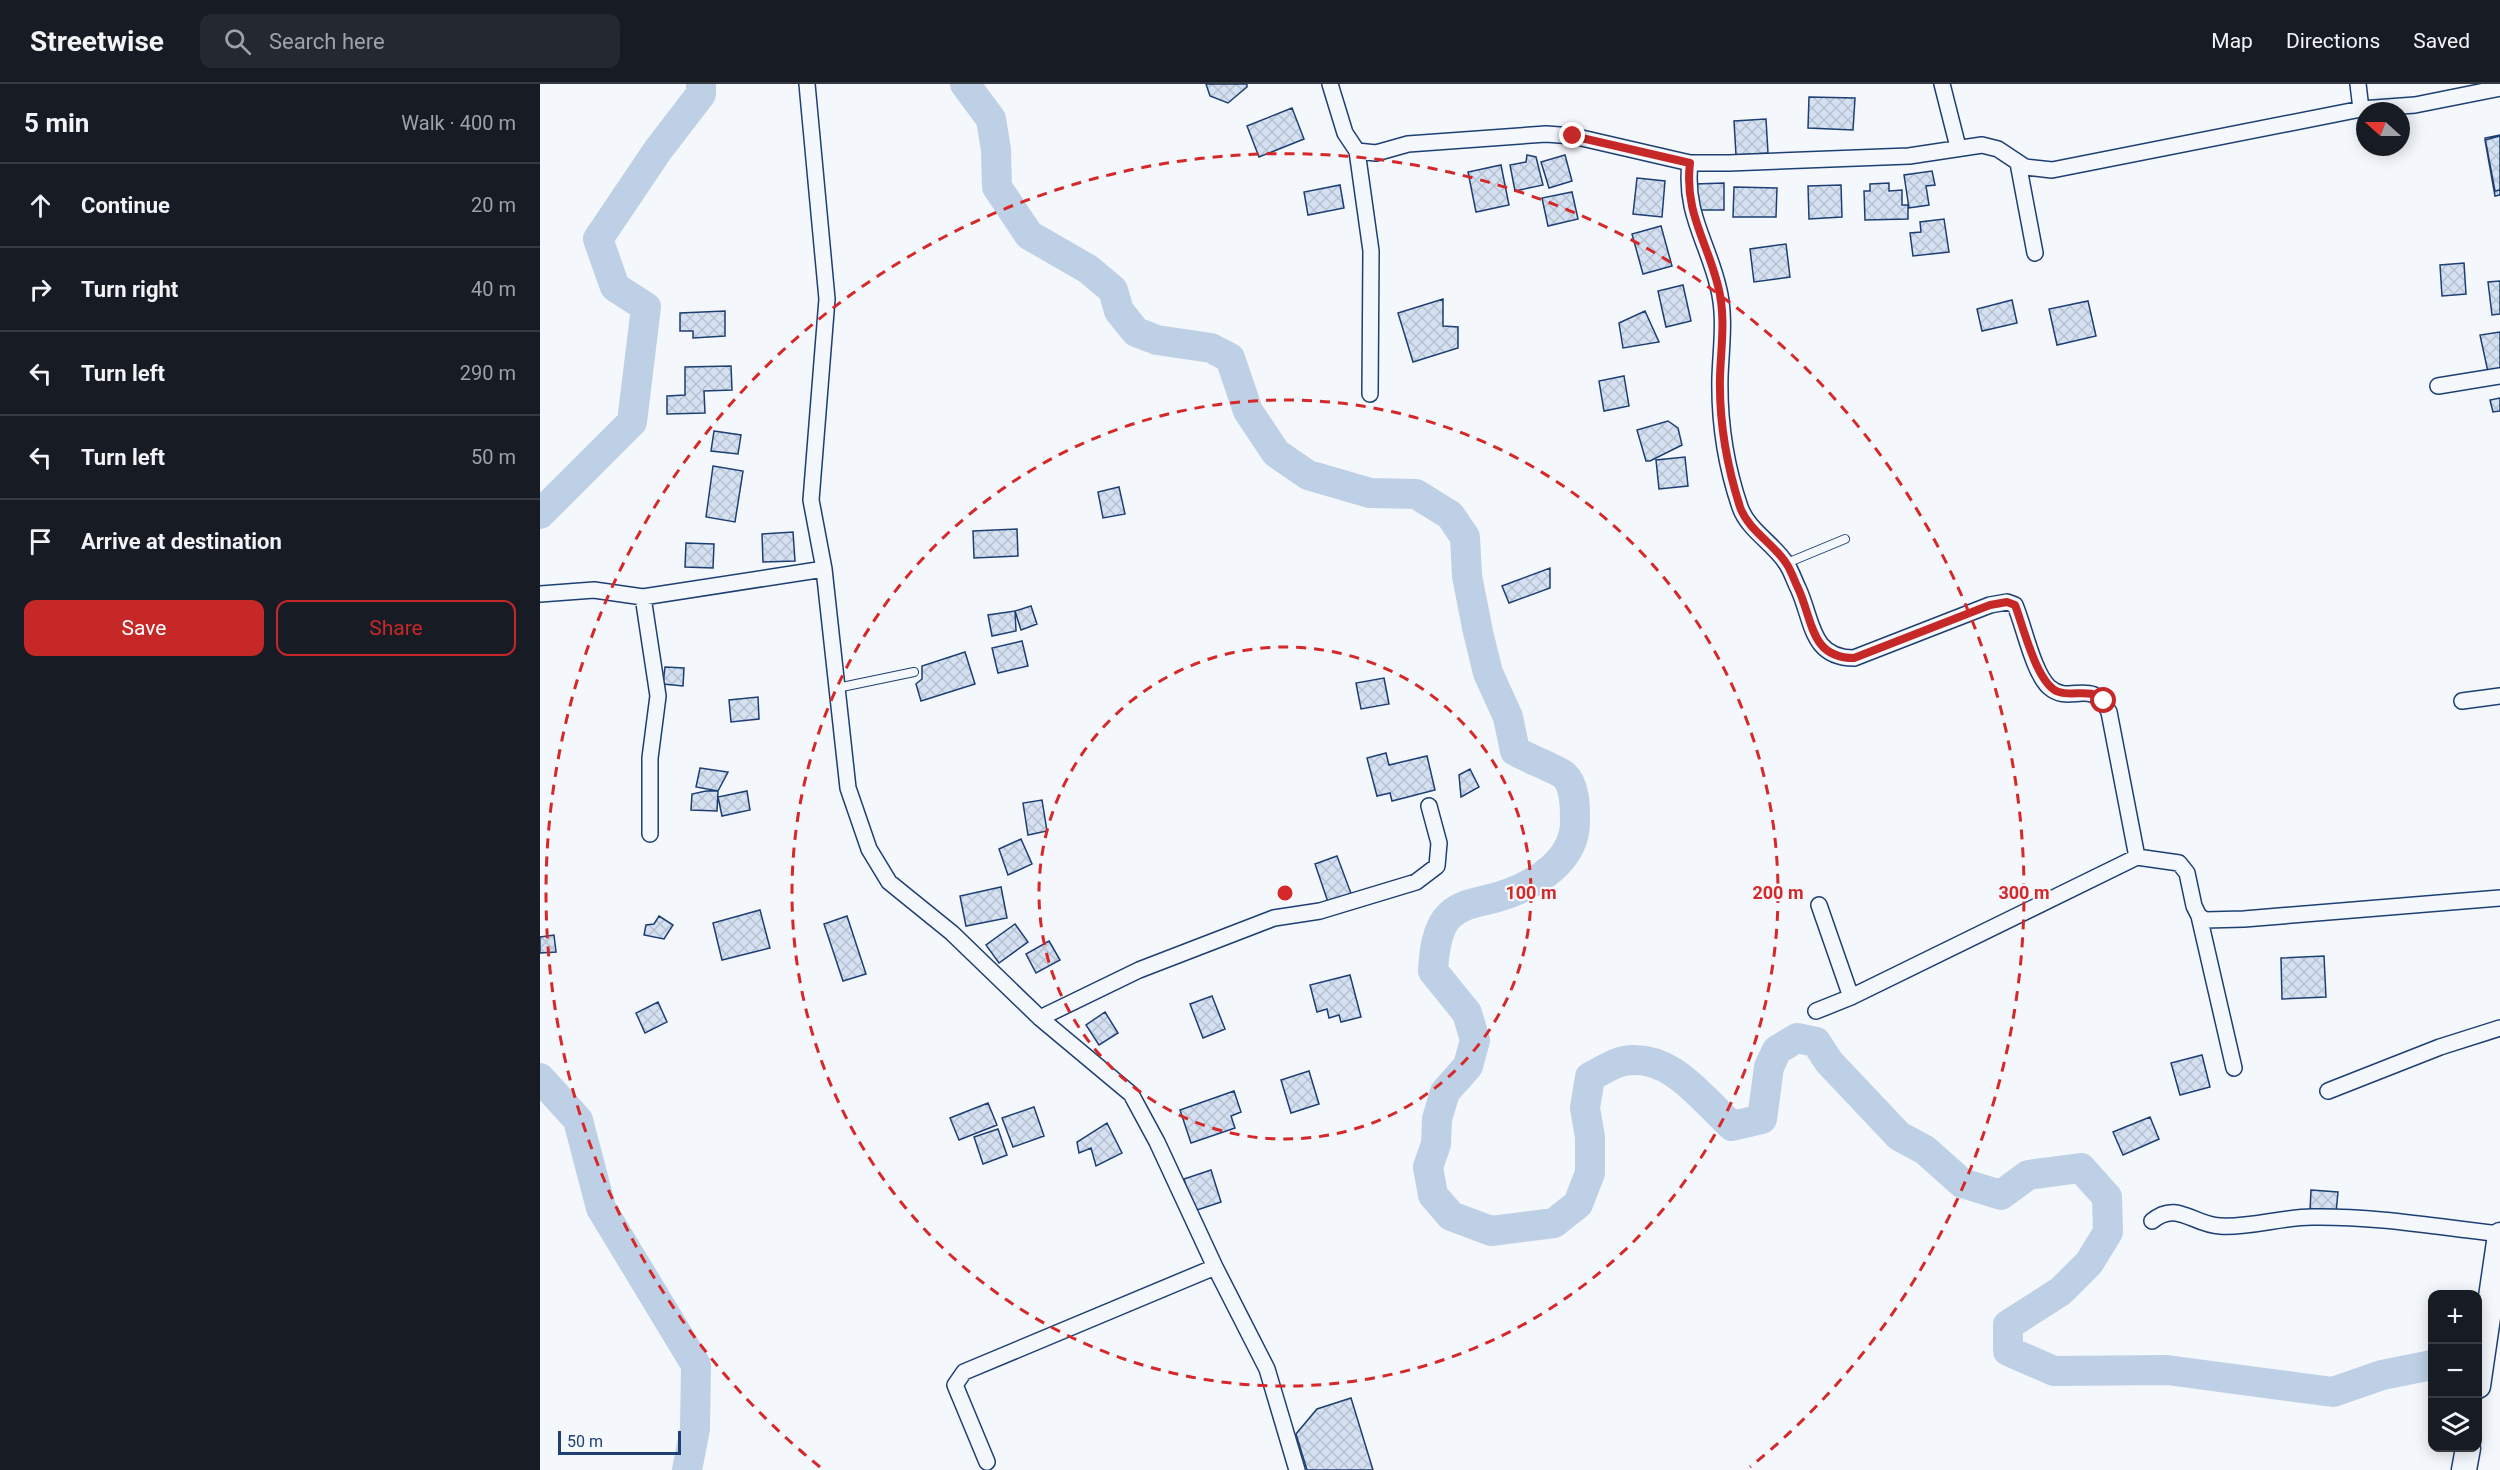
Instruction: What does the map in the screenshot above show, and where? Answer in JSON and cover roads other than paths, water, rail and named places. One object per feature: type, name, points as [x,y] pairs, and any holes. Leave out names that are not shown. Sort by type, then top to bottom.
[{"type":"main road","points":[[2482,1357],[2500,1234]]},
{"type":"main road","points":[[2464,1470],[2467,1452]]},
{"type":"street","points":[[807,84],[827,299],[811,500],[824,569],[848,788],[868,849],[889,882],[952,933],[1040,1018],[1131,1094],[1157,1142],[1215,1267],[1267,1369],[1298,1470]]},
{"type":"street","points":[[1330,84],[1345,133],[1357,151],[1371,250],[1370,394]]},
{"type":"street","points":[[1942,84],[1958,147]]},
{"type":"street","points":[[2358,84],[2360,102]]},
{"type":"street","points":[[2410,105],[2500,88]]},
{"type":"street","points":[[1357,151],[1376,153],[1408,144],[1546,134],[1573,136],[1690,163],[1899,157],[1982,145],[1998,149],[2018,163],[2035,170],[2052,170],[2356,110]]},
{"type":"street","points":[[1690,163],[1687,186],[1689,201],[1719,287],[1723,329],[1720,419],[1741,509],[1754,528],[1786,563],[1801,595],[1819,646],[1838,658],[1854,658],[1990,605],[2007,602],[2015,605],[2040,673],[2049,687],[2058,692],[2091,693],[2104,701],[2109,712],[2137,857]]},
{"type":"street","points":[[2018,163],[2035,253]]},
{"type":"street","points":[[2438,386],[2500,376]]},
{"type":"street","points":[[540,594],[594,590],[643,597],[824,569]]},
{"type":"street","points":[[643,597],[658,696],[650,758],[650,834]]},
{"type":"street","points":[[2462,701],[2500,696]]},
{"type":"street","points":[[1040,1018],[1139,970],[1275,918],[1320,911],[1416,882],[1437,866],[1439,843],[1429,806]]},
{"type":"street","points":[[1816,1011],[1851,997],[2137,857],[2179,863],[2187,873],[2234,1068]]},
{"type":"street","points":[[2199,916],[2205,920],[2244,920],[2500,898]]},
{"type":"street","points":[[1819,905],[1851,997]]},
{"type":"street","points":[[2328,1091],[2440,1047],[2500,1028]]},
{"type":"street","points":[[2152,1221],[2161,1213],[2175,1212],[2220,1226],[2311,1217],[2353,1218],[2500,1234]]},
{"type":"street","points":[[987,1462],[955,1385],[964,1372],[1215,1267]]},
{"type":"lane","points":[[1786,563],[1845,539]]},
{"type":"lane","points":[[837,688],[914,672]]},
{"type":"waterway","points":[[540,514],[632,422],[646,307],[615,287],[598,239],[658,150],[701,94],[701,84]]},
{"type":"waterway","points":[[965,84],[991,119],[996,150],[997,187],[1029,235],[1088,269],[1113,290],[1119,311],[1136,332],[1157,340],[1211,348],[1230,358],[1248,411],[1276,453],[1308,475],[1370,493],[1416,494],[1450,515],[1465,537],[1467,576],[1478,632],[1488,673],[1508,717],[1515,751],[1555,770],[1568,779],[1572,790],[1575,819],[1574,834],[1569,847],[1552,869],[1514,891],[1455,911],[1445,920],[1439,934],[1433,971],[1467,1013],[1475,1040],[1468,1066],[1445,1092],[1437,1119],[1436,1144],[1428,1167],[1433,1195],[1451,1216],[1491,1231],[1554,1223],[1578,1204],[1590,1173],[1590,1137],[1585,1108],[1590,1077],[1607,1068],[1624,1061],[1641,1060],[1656,1064],[1684,1080],[1732,1126],[1762,1119],[1769,1067],[1777,1050],[1797,1038],[1816,1042],[1829,1062],[1899,1136],[1925,1150],[1962,1183],[2001,1195],[2028,1175],[2081,1168],[2107,1197],[2108,1232],[2089,1263],[2061,1291],[2008,1325],[2008,1351],[2054,1371],[2167,1370],[2333,1392],[2382,1375],[2428,1366]]},
{"type":"waterway","points":[[540,1078],[578,1120],[601,1208],[696,1365],[695,1429],[687,1470]]}]
